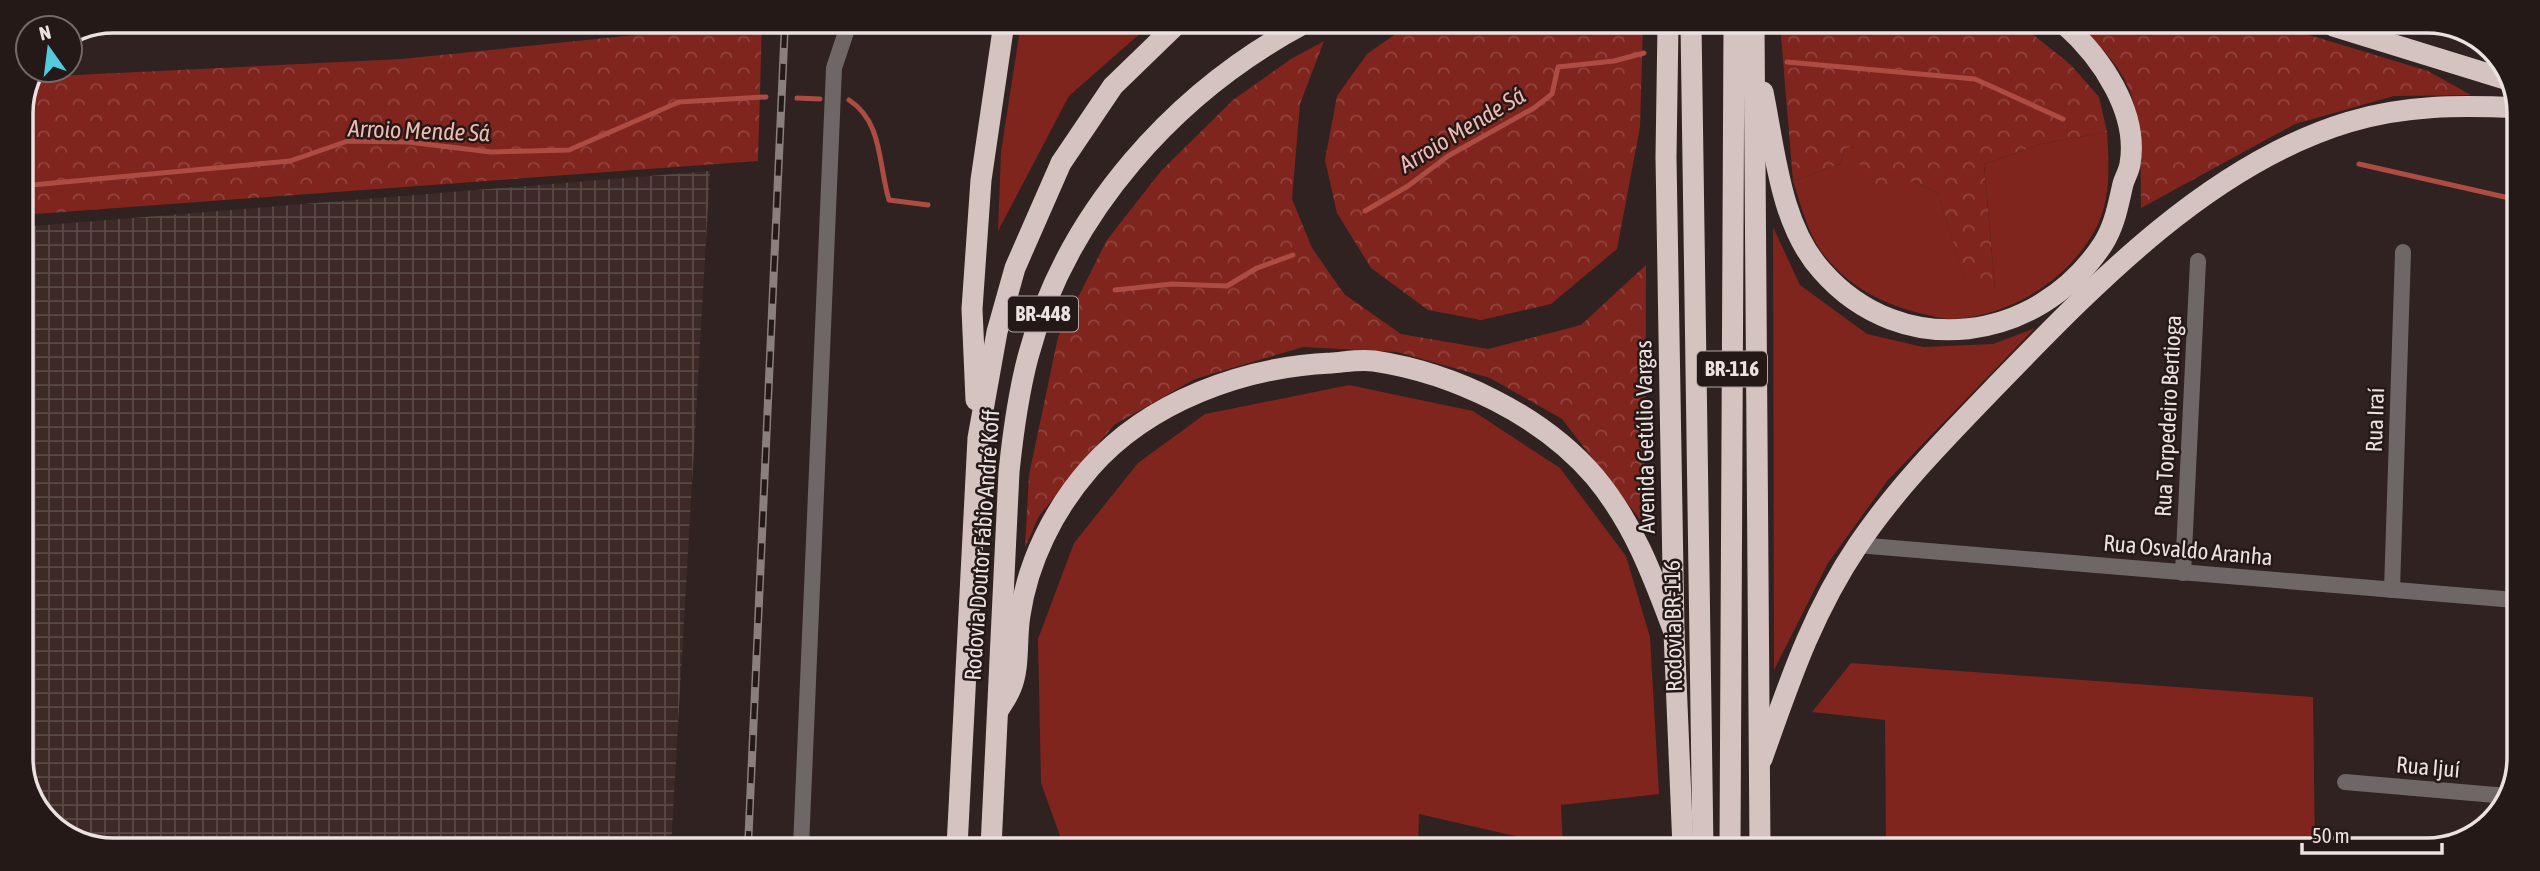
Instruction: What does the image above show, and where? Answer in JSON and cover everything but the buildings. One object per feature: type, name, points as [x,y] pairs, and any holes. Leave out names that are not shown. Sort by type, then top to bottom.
[{"type":"highway","name":"BR-448","points":[[978,438],[972,309],[981,180],[1003,33]]},
{"type":"highway","name":"Rodovia Doutor Fábio André Koff","points":[[957,838],[978,438],[997,332],[1015,268],[1061,163],[1113,86],[1168,33]]},
{"type":"highway","name":"Rodovia Doutor Fábio André Koff","points":[[991,838],[1009,472],[1015,412],[1029,355],[1046,304],[1080,237],[1136,157],[1179,111],[1222,75],[1287,33]]},
{"type":"highway","name":"Avenida Getúlio Vargas","points":[[1668,33],[1666,157],[1674,632],[1684,838]]},
{"type":"highway","name":"Rodovia BR-116","points":[[1691,33],[1703,838]]},
{"type":"highway","name":"BR-116","points":[[1730,838],[1734,33]]},
{"type":"highway","points":[[1754,33],[1762,758],[1760,838]]},
{"type":"highway","points":[[1754,49],[1783,188],[1796,229],[1820,270],[1872,313],[1901,324],[1934,330],[1971,330],[2003,323],[2058,292],[2083,269],[2104,243],[2116,216],[2130,164],[2123,111],[2110,77],[2088,46],[2074,33]]},
{"type":"highway","points":[[2356,33],[2498,77]]},
{"type":"highway","points":[[1762,758],[1796,658],[1828,594],[1857,545],[1905,481],[2028,354],[2158,229],[2235,177],[2280,151],[2350,121],[2399,110],[2455,105],[2507,107]]},
{"type":"highway","points":[[998,711],[1012,687],[1020,614],[1034,556],[1058,513],[1089,469],[1124,435],[1183,399],[1243,376],[1303,364],[1372,361],[1426,374],[1482,394],[1524,418],[1566,448],[1594,476],[1623,514],[1647,559],[1674,632]]},
{"type":"street","points":[[801,838],[834,68],[846,33]]},
{"type":"street","name":"Rua Iraí","points":[[2392,590],[2403,252]]},
{"type":"street","name":"Rua Torpedeiro Bertioga","points":[[2183,573],[2198,261]]},
{"type":"street","name":"Rua Osvaldo Aranha","points":[[1857,545],[2507,599]]},
{"type":"street","name":"Rua Ijuí","points":[[2346,782],[2497,795]]},
{"type":"shaded area","points":[[710,171],[671,838],[114,838],[88,833],[61,818],[42,793],[33,763],[33,226]]},
{"type":"green space","points":[[655,33],[762,33],[758,161],[33,214],[33,114],[39,84],[84,84],[84,75],[402,59]]},
{"type":"green space","points":[[1019,33],[1141,33],[1069,96],[998,231],[1001,152]]},
{"type":"green space","points":[[1397,33],[1643,33],[1640,127],[1617,249],[1551,304],[1481,320],[1428,310],[1371,268],[1337,213],[1325,160],[1337,96],[1367,54]]},
{"type":"green space","points":[[1781,33],[2031,33],[2070,64],[2099,97],[2107,132],[2041,144],[1984,164],[1995,289],[1966,284],[1938,193],[1913,181],[1880,189],[1859,163],[1856,147],[1845,148],[1840,164],[1793,181]]},
{"type":"green space","points":[[2087,33],[2302,33],[2428,71],[2471,95],[2394,96],[2295,124],[2141,208],[2138,131],[2133,101],[2125,80]]},
{"type":"green space","points":[[1324,41],[1300,104],[1292,199],[1312,248],[1344,294],[1401,334],[1488,349],[1581,325],[1646,265],[1645,526],[1562,419],[1490,378],[1397,352],[1303,347],[1195,379],[1114,425],[1039,516],[1025,548],[1029,475],[1058,337],[1107,240],[1161,171],[1233,100],[1291,59]]},
{"type":"green space","points":[[2107,132],[2109,166],[2106,200],[2099,222],[2088,242],[2057,277],[2038,291],[1995,311],[1972,317],[1946,319],[1923,314],[1881,300],[1856,286],[1834,267],[1818,247],[1793,181],[1840,164],[1845,148],[1856,147],[1938,193],[1966,283],[1995,288],[1984,164],[2041,144]]},
{"type":"green space","points":[[1773,227],[1800,285],[1867,334],[1923,347],[1993,344],[2035,328],[1888,480],[1828,563],[1774,670]]},
{"type":"green space","points":[[1349,385],[1473,411],[1560,468],[1626,556],[1650,637],[1659,794],[1561,805],[1563,838],[1524,838],[1419,814],[1418,838],[1061,838],[1041,783],[1038,639],[1074,543],[1138,463],[1205,414]]},
{"type":"green space","points":[[1851,663],[2313,697],[2315,838],[1886,838],[1885,720],[1812,712]]},
{"type":"waterway","name":"Arroio Mende Sá","points":[[1365,211],[1408,186],[1448,156],[1534,108],[1552,94],[1558,67],[1614,61],[1644,53]]},
{"type":"waterway","name":"Arroio Mende Sá","points":[[1787,62],[1975,79],[2063,119]]},
{"type":"waterway","name":"Arroio Mende Sá","points":[[33,185],[290,161],[348,141],[408,142],[491,152],[569,150],[679,102],[766,97]]},
{"type":"waterway","name":"Arroio Mende Sá","points":[[797,98],[820,99]]},
{"type":"waterway","name":"Arroio Mende Sá","points":[[849,100],[860,109],[874,132],[889,200],[928,205]]},
{"type":"waterway","name":"Arroio Mende Sá","points":[[2359,164],[2507,198]]},
{"type":"waterway","name":"Arroio Mende Sá","points":[[1115,290],[1172,284],[1227,286],[1257,268],[1293,255]]},
{"type":"railway","points":[[748,838],[785,33]]}]
